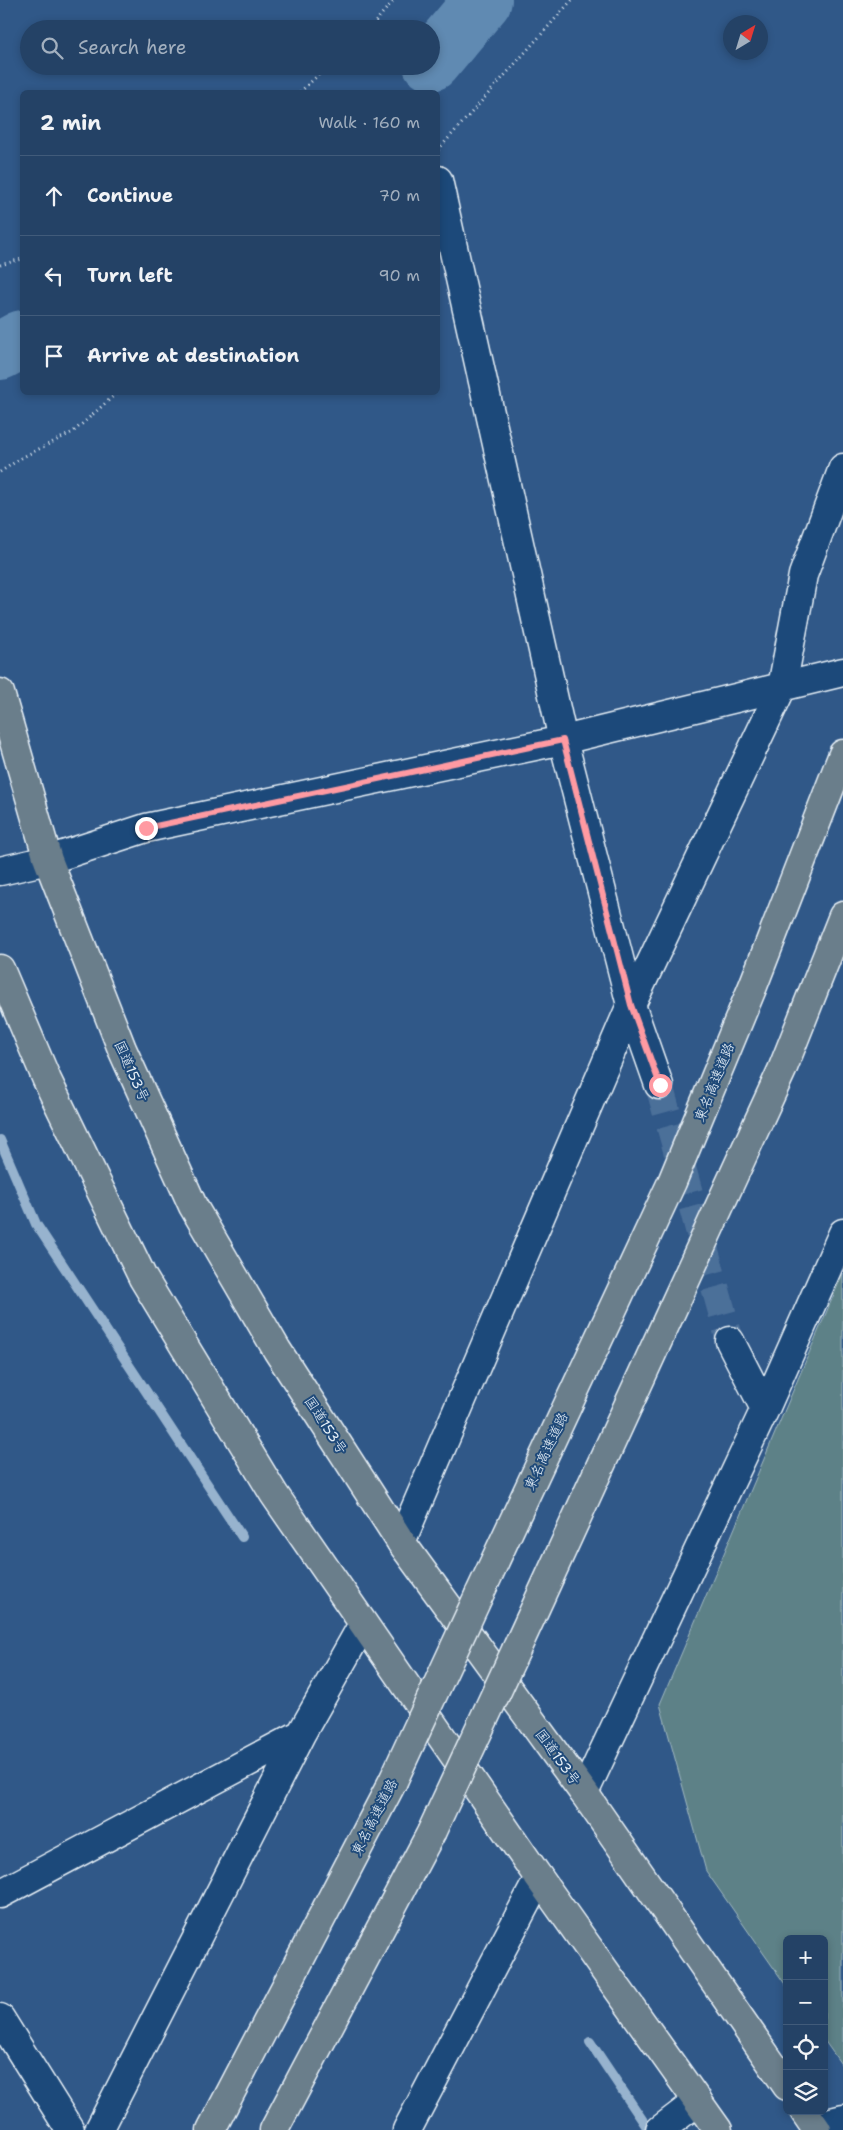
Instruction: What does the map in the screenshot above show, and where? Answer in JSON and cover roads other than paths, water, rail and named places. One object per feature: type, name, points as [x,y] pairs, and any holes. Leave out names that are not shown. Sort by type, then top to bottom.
[{"type":"highway","name":"国道153号","points":[[0,693],[48,860],[122,1049],[194,1206],[277,1350],[402,1542],[584,1793],[783,2080]]},
{"type":"highway","name":"東名高速道路","points":[[211,2130],[393,1781],[672,1182],[753,986],[839,765]]},
{"type":"highway","points":[[274,2130],[431,1833],[782,1070],[843,916]]},
{"type":"highway","points":[[0,969],[47,1080],[143,1278],[274,1494],[539,1878],[718,2130]]},
{"type":"street","points":[[440,189],[563,740],[631,1005],[660,1085]]},
{"type":"street","points":[[402,1542],[631,1005],[782,687],[803,575],[843,468]]},
{"type":"street","points":[[0,871],[48,860],[146,828],[563,740],[843,672]]},
{"type":"street","points":[[584,1793],[765,1409],[843,1234]]},
{"type":"street","points":[[730,1341],[765,1409]]},
{"type":"street","points":[[99,2130],[301,1734],[363,1624]]},
{"type":"street","points":[[0,1894],[301,1734]]},
{"type":"street","points":[[407,2130],[539,1878]]},
{"type":"street","points":[[0,2018],[70,2130]]},
{"type":"street","points":[[660,2130],[698,2101]]},
{"type":"street","points":[[812,2122],[843,2119]]},
{"type":"waterway","points":[[440,51],[483,0]]},
{"type":"waterway","points":[[0,351],[20,340]]},
{"type":"waterway","points":[[0,1140],[36,1224],[242,1537]]},
{"type":"waterway","points":[[590,2042],[649,2130]]},
{"type":"tunnel","points":[[659,1085],[730,1341]]}]
